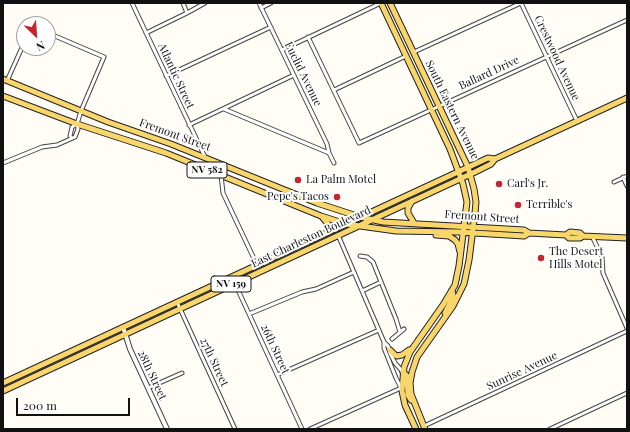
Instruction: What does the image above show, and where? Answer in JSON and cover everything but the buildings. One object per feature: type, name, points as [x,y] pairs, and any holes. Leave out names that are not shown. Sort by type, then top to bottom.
[{"type":"main road","name":"South Eastern Avenue","points":[[381,3],[459,171],[467,202],[458,274],[452,290]]},
{"type":"main road","name":"South Eastern Avenue","points":[[390,3],[468,167],[471,174],[476,202],[467,273],[464,284],[457,299],[436,330]]},
{"type":"main road","name":"Fremont Street","points":[[5,80],[81,111],[205,157],[317,203],[360,217],[383,222],[414,223],[473,230],[524,230],[529,233],[566,235],[569,238],[580,238],[583,236],[627,238]]},
{"type":"main road","name":"Fremont Street","points":[[3,96],[77,124],[166,153],[321,216],[346,224],[396,231],[430,232],[464,229]]},
{"type":"main road","name":"East Charleston Boulevard","points":[[3,391],[179,308],[471,174],[491,164],[495,159],[627,98]]},
{"type":"main road","name":"East Charleston Boulevard","points":[[3,383],[459,171],[488,158],[495,159]]},
{"type":"main road","points":[[412,201],[407,210],[409,217],[414,223]]},
{"type":"main road","points":[[321,216],[328,224],[329,227],[327,232]]},
{"type":"main road","points":[[430,232],[435,235],[449,236],[455,240],[459,247],[460,259]]},
{"type":"main road","points":[[414,404],[410,388],[413,366],[417,357],[436,330],[452,299],[454,295],[452,290]]},
{"type":"main road","points":[[416,429],[401,388],[403,372],[407,357],[452,290]]},
{"type":"main road","points":[[390,350],[395,355],[400,356],[413,347]]},
{"type":"main road","points":[[35,368],[49,369],[57,358]]},
{"type":"main road","points":[[403,372],[407,376],[408,395],[414,404],[425,428]]},
{"type":"street","name":"Atlantic Street","points":[[132,3],[205,157]]},
{"type":"street","points":[[183,3],[188,13]]},
{"type":"street","points":[[146,33],[188,13],[205,3]]},
{"type":"street","name":"Euclid Avenue","points":[[259,3],[327,144],[329,153],[334,163]]},
{"type":"street","points":[[261,8],[271,3]]},
{"type":"street","points":[[282,50],[381,3]]},
{"type":"street","points":[[413,52],[521,3]]},
{"type":"street","name":"Crestwood Avenue","points":[[521,3],[577,121]]},
{"type":"street","name":"Ballard Drive","points":[[334,90],[359,143],[627,20]]},
{"type":"street","points":[[166,76],[270,27]]},
{"type":"street","points":[[3,163],[42,147],[57,145],[75,137],[81,111],[104,57],[56,36]]},
{"type":"street","points":[[308,37],[334,90],[406,56]]},
{"type":"street","points":[[5,80],[17,56]]},
{"type":"street","points":[[189,125],[294,75]]},
{"type":"street","points":[[224,109],[329,153]]},
{"type":"street","points":[[72,138],[70,136],[72,127],[77,124]]},
{"type":"street","points":[[221,175],[223,194],[257,265]]},
{"type":"street","points":[[614,182],[627,176]]},
{"type":"street","points":[[623,177],[627,186]]},
{"type":"street","points":[[338,235],[384,342],[390,350],[392,357],[403,372]]},
{"type":"street","points":[[592,236],[602,257],[603,273],[627,330]]},
{"type":"street","points":[[360,256],[370,259],[381,282],[400,332]]},
{"type":"street","points":[[249,314],[302,292],[316,289],[354,272]]},
{"type":"street","name":"26th Street","points":[[232,277],[302,429]]},
{"type":"street","points":[[362,291],[381,282]]},
{"type":"street","name":"27th Street","points":[[177,302],[235,429]]},
{"type":"street","name":"28th Street","points":[[123,327],[124,334],[167,429]]},
{"type":"street","points":[[392,339],[404,329]]},
{"type":"street","points":[[277,375],[379,330]]},
{"type":"street","name":"Sunrise Avenue","points":[[425,428],[627,330]]},
{"type":"street","points":[[310,429],[401,388],[384,348],[384,342]]},
{"type":"street","points":[[148,388],[182,373]]},
{"type":"street","points":[[550,429],[627,393]]},
{"type":"place","name":"La Palm Motel","points":[[298,180]]},
{"type":"place","name":"Carl's Jr.","points":[[499,184]]},
{"type":"place","name":"Pepe's Tacos","points":[[337,197]]},
{"type":"place","name":"Terrible's","points":[[518,205]]},
{"type":"place","name":"The Desert Hills Motel","points":[[541,258]]}]
